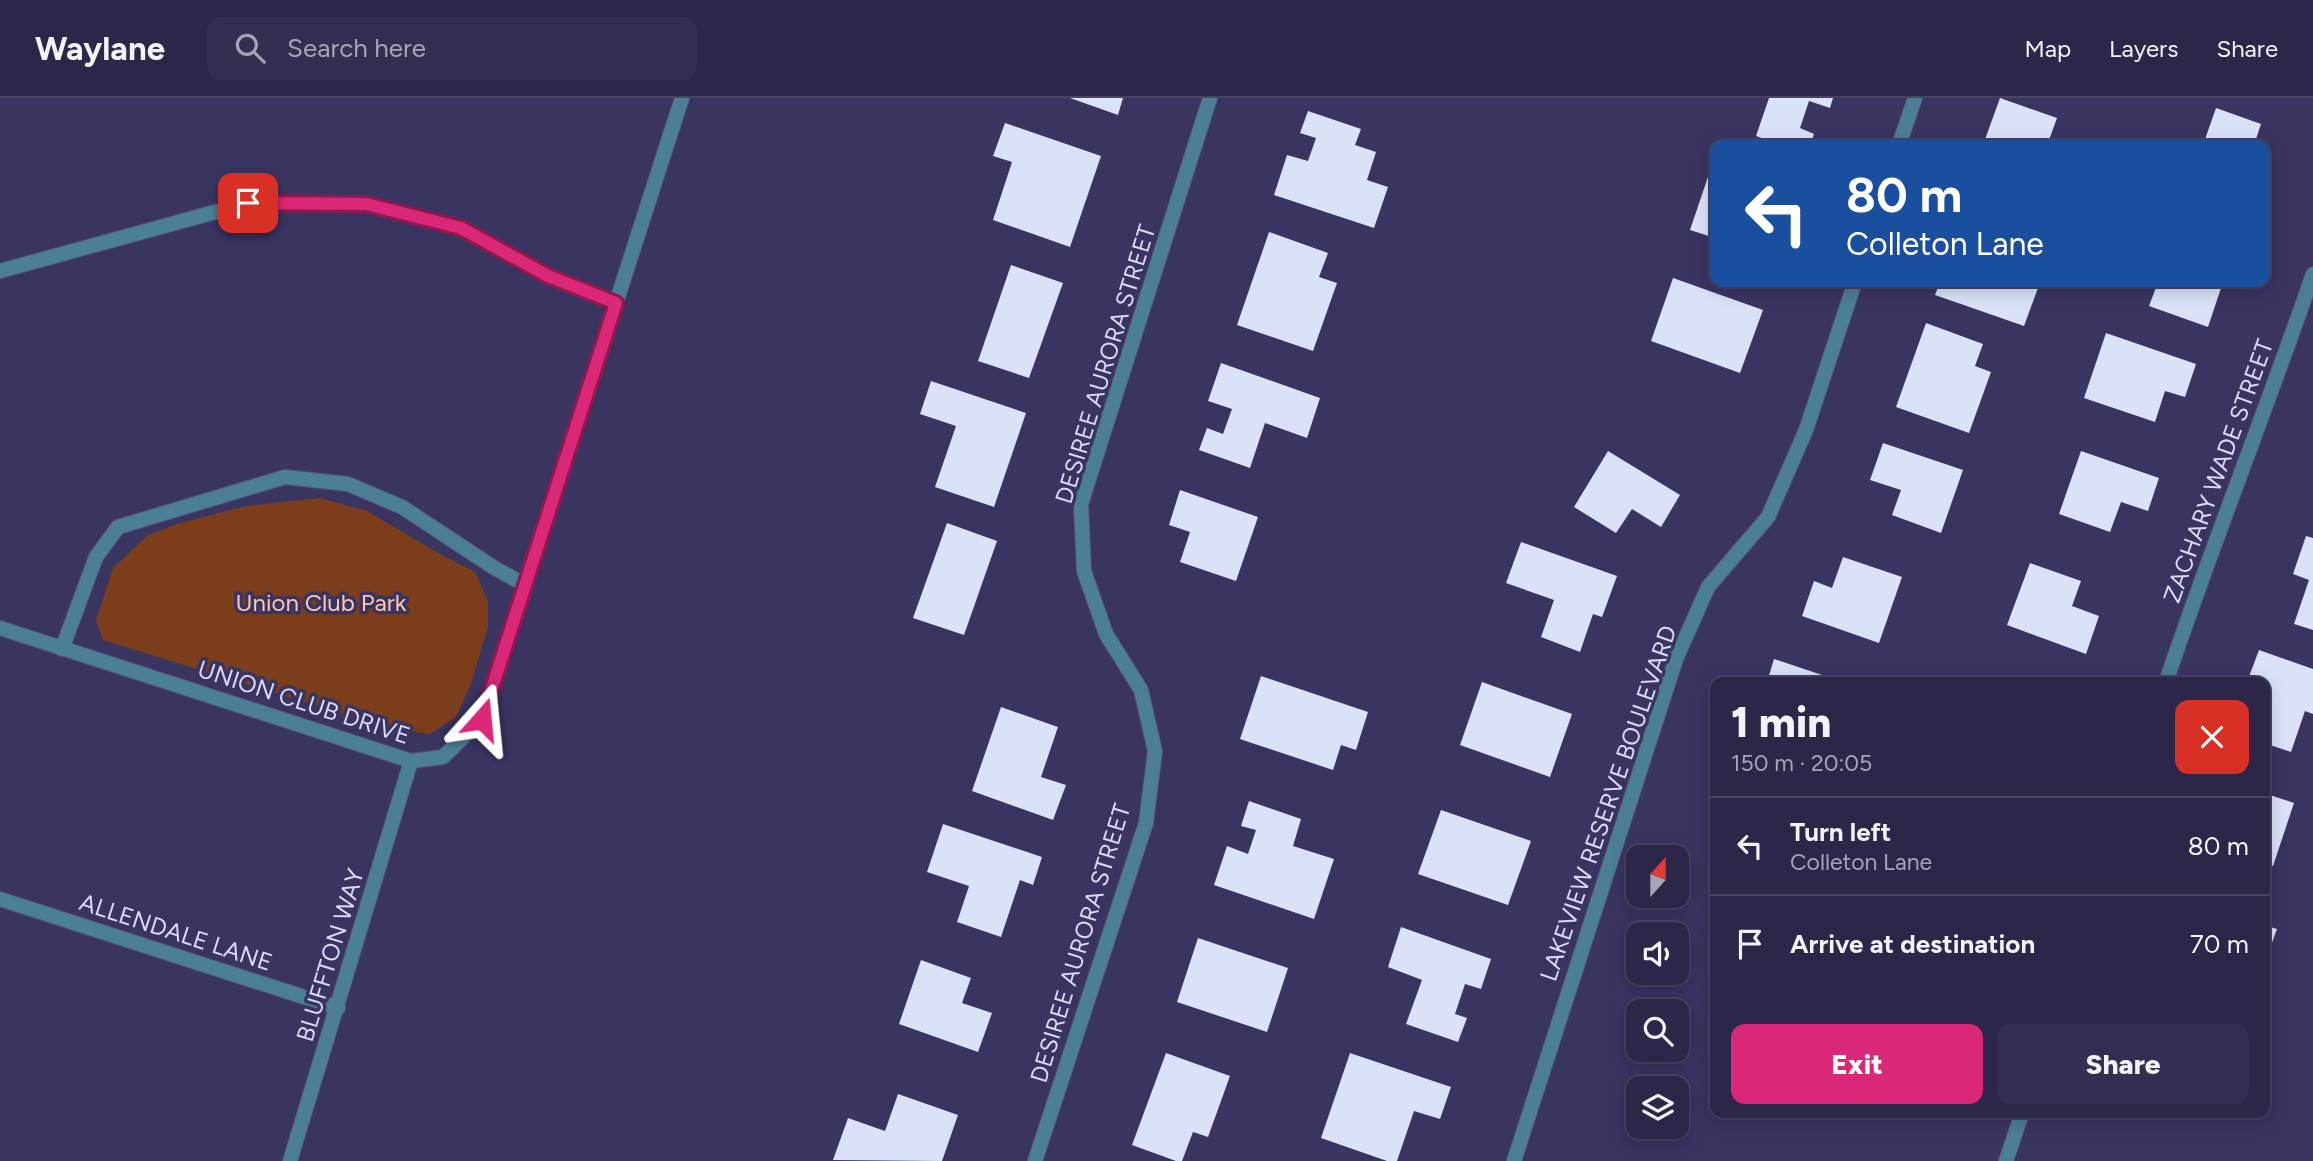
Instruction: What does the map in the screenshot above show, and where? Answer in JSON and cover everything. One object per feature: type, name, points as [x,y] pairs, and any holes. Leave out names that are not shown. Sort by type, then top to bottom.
[{"type":"street","name":"UNION CLUB DRIVE","points":[[0,628],[411,761],[443,757],[482,719],[682,98]]},
{"type":"street","name":"DESIREE AURORA STREET","points":[[1035,1161],[1146,822],[1155,751],[1141,690],[1106,635],[1084,571],[1081,504],[1210,98]]},
{"type":"street","points":[[1901,140],[1915,98]]},
{"type":"street","points":[[0,271],[248,203],[366,204],[461,228],[548,276],[616,303]]},
{"type":"street","name":"ZACHARY WADE STREET","points":[[2168,677],[2313,274]]},
{"type":"street","name":"LAKEVIEW RESERVE BOULEVARD","points":[[1514,1161],[1676,659],[1708,587],[1768,517],[1806,430],[1853,287]]},
{"type":"street","points":[[62,649],[96,556],[118,527],[285,477],[348,484],[402,507],[525,585]]},
{"type":"street","name":"BLUFFTON WAY","points":[[290,1161],[411,761]]},
{"type":"street","name":"ALLENDALE LANE","points":[[0,899],[338,1008]]},
{"type":"street","points":[[2006,1161],[2020,1118]]},
{"type":"green space","name":"Union Club Park","points":[[320,498],[367,511],[475,572],[488,601],[488,626],[472,681],[456,717],[430,734],[388,728],[103,640],[96,620],[113,568],[148,535],[177,524],[246,506]]},
{"type":"building","points":[[1070,98],[1123,98],[1118,115]]},
{"type":"building","points":[[1769,98],[1833,98],[1830,108],[1809,101],[1800,128],[1814,134],[1812,140],[1767,140],[1756,136]]},
{"type":"building","points":[[2000,98],[2057,118],[2049,140],[1985,140]]},
{"type":"building","points":[[2216,108],[2261,124],[2256,140],[2205,140]]},
{"type":"building","points":[[1308,111],[1361,129],[1355,145],[1376,152],[1367,180],[1388,187],[1374,228],[1274,195],[1287,155],[1308,161],[1316,138],[1300,133]]},
{"type":"building","points":[[1005,123],[1101,156],[1070,247],[993,220],[1012,162],[993,156]]},
{"type":"building","points":[[1710,171],[1710,236],[1690,230]]},
{"type":"building","points":[[1269,232],[1328,253],[1319,277],[1337,283],[1313,351],[1237,325]]},
{"type":"building","points":[[1011,265],[1063,283],[1029,378],[978,361]]},
{"type":"building","points":[[1673,278],[1763,310],[1740,373],[1651,341]]},
{"type":"building","points":[[1938,287],[2038,287],[2024,326],[1935,295]]},
{"type":"building","points":[[2156,287],[2221,287],[2208,327],[2149,306]]},
{"type":"building","points":[[1926,323],[1983,344],[1975,366],[1991,372],[1969,433],[1896,407]]},
{"type":"building","points":[[2106,333],[2196,364],[2185,397],[2165,391],[2155,422],[2084,398]]},
{"type":"building","points":[[1221,363],[1320,398],[1307,438],[1265,423],[1250,468],[1199,450],[1207,428],[1223,434],[1232,409],[1208,401]]},
{"type":"building","points":[[931,381],[1026,413],[994,507],[935,487],[956,426],[920,414]]},
{"type":"building","points":[[1883,443],[1963,470],[1941,533],[1892,515],[1901,490],[1870,480]]},
{"type":"building","points":[[1608,451],[1680,495],[1661,527],[1632,509],[1616,533],[1574,507]]},
{"type":"building","points":[[2081,451],[2159,478],[2148,511],[2121,502],[2110,532],[2059,514]]},
{"type":"building","points":[[1180,490],[1258,517],[1236,581],[1180,562],[1190,532],[1169,525]]},
{"type":"building","points":[[947,523],[997,541],[964,635],[913,618]]},
{"type":"building","points":[[2306,536],[2313,538],[2313,630],[2294,624],[2309,580],[2293,574]]},
{"type":"building","points":[[1521,542],[1617,576],[1602,617],[1593,614],[1580,652],[1541,637],[1554,600],[1506,583]]},
{"type":"building","points":[[1843,557],[1902,577],[1879,643],[1802,616],[1814,581],[1832,588]]},
{"type":"building","points":[[2030,563],[2081,581],[2072,606],[2099,616],[2086,654],[2007,625]]},
{"type":"building","points":[[2259,650],[2313,669],[2313,714],[2305,711],[2291,752],[2270,745],[2270,677],[2249,677]]},
{"type":"building","points":[[1774,659],[1828,677],[1769,677]]},
{"type":"building","points":[[1261,676],[1368,712],[1356,750],[1341,745],[1333,770],[1240,739]]},
{"type":"building","points":[[1482,682],[1572,714],[1550,777],[1460,745]]},
{"type":"building","points":[[1001,707],[1058,727],[1041,777],[1066,785],[1053,820],[972,791]]},
{"type":"building","points":[[2270,795],[2294,803],[2273,866],[2270,865]]},
{"type":"building","points":[[1249,801],[1301,819],[1293,846],[1334,859],[1314,919],[1214,885],[1227,846],[1248,854],[1256,830],[1241,826]]},
{"type":"building","points":[[1441,810],[1531,841],[1508,905],[1418,874]]},
{"type":"building","points":[[943,824],[1042,857],[1033,885],[1020,880],[1001,937],[957,922],[969,886],[927,872]]},
{"type":"building","points":[[1401,927],[1491,959],[1481,989],[1465,984],[1455,1014],[1467,1018],[1458,1042],[1406,1024],[1422,980],[1388,967]]},
{"type":"building","points":[[2270,927],[2277,929],[2270,948]]},
{"type":"building","points":[[1198,938],[1288,968],[1267,1032],[1177,1002]]},
{"type":"building","points":[[921,960],[971,978],[962,1003],[992,1013],[978,1052],[899,1024]]},
{"type":"building","points":[[1166,1053],[1230,1076],[1208,1137],[1193,1132],[1182,1161],[1132,1145]]},
{"type":"building","points":[[1350,1053],[1451,1087],[1440,1119],[1414,1111],[1397,1161],[1387,1161],[1321,1138]]},
{"type":"building","points":[[898,1094],[958,1115],[942,1161],[833,1160],[848,1118],[885,1131]]},
{"type":"route","points":[[248,203],[366,204],[461,228],[548,276],[616,303],[482,719]]}]
